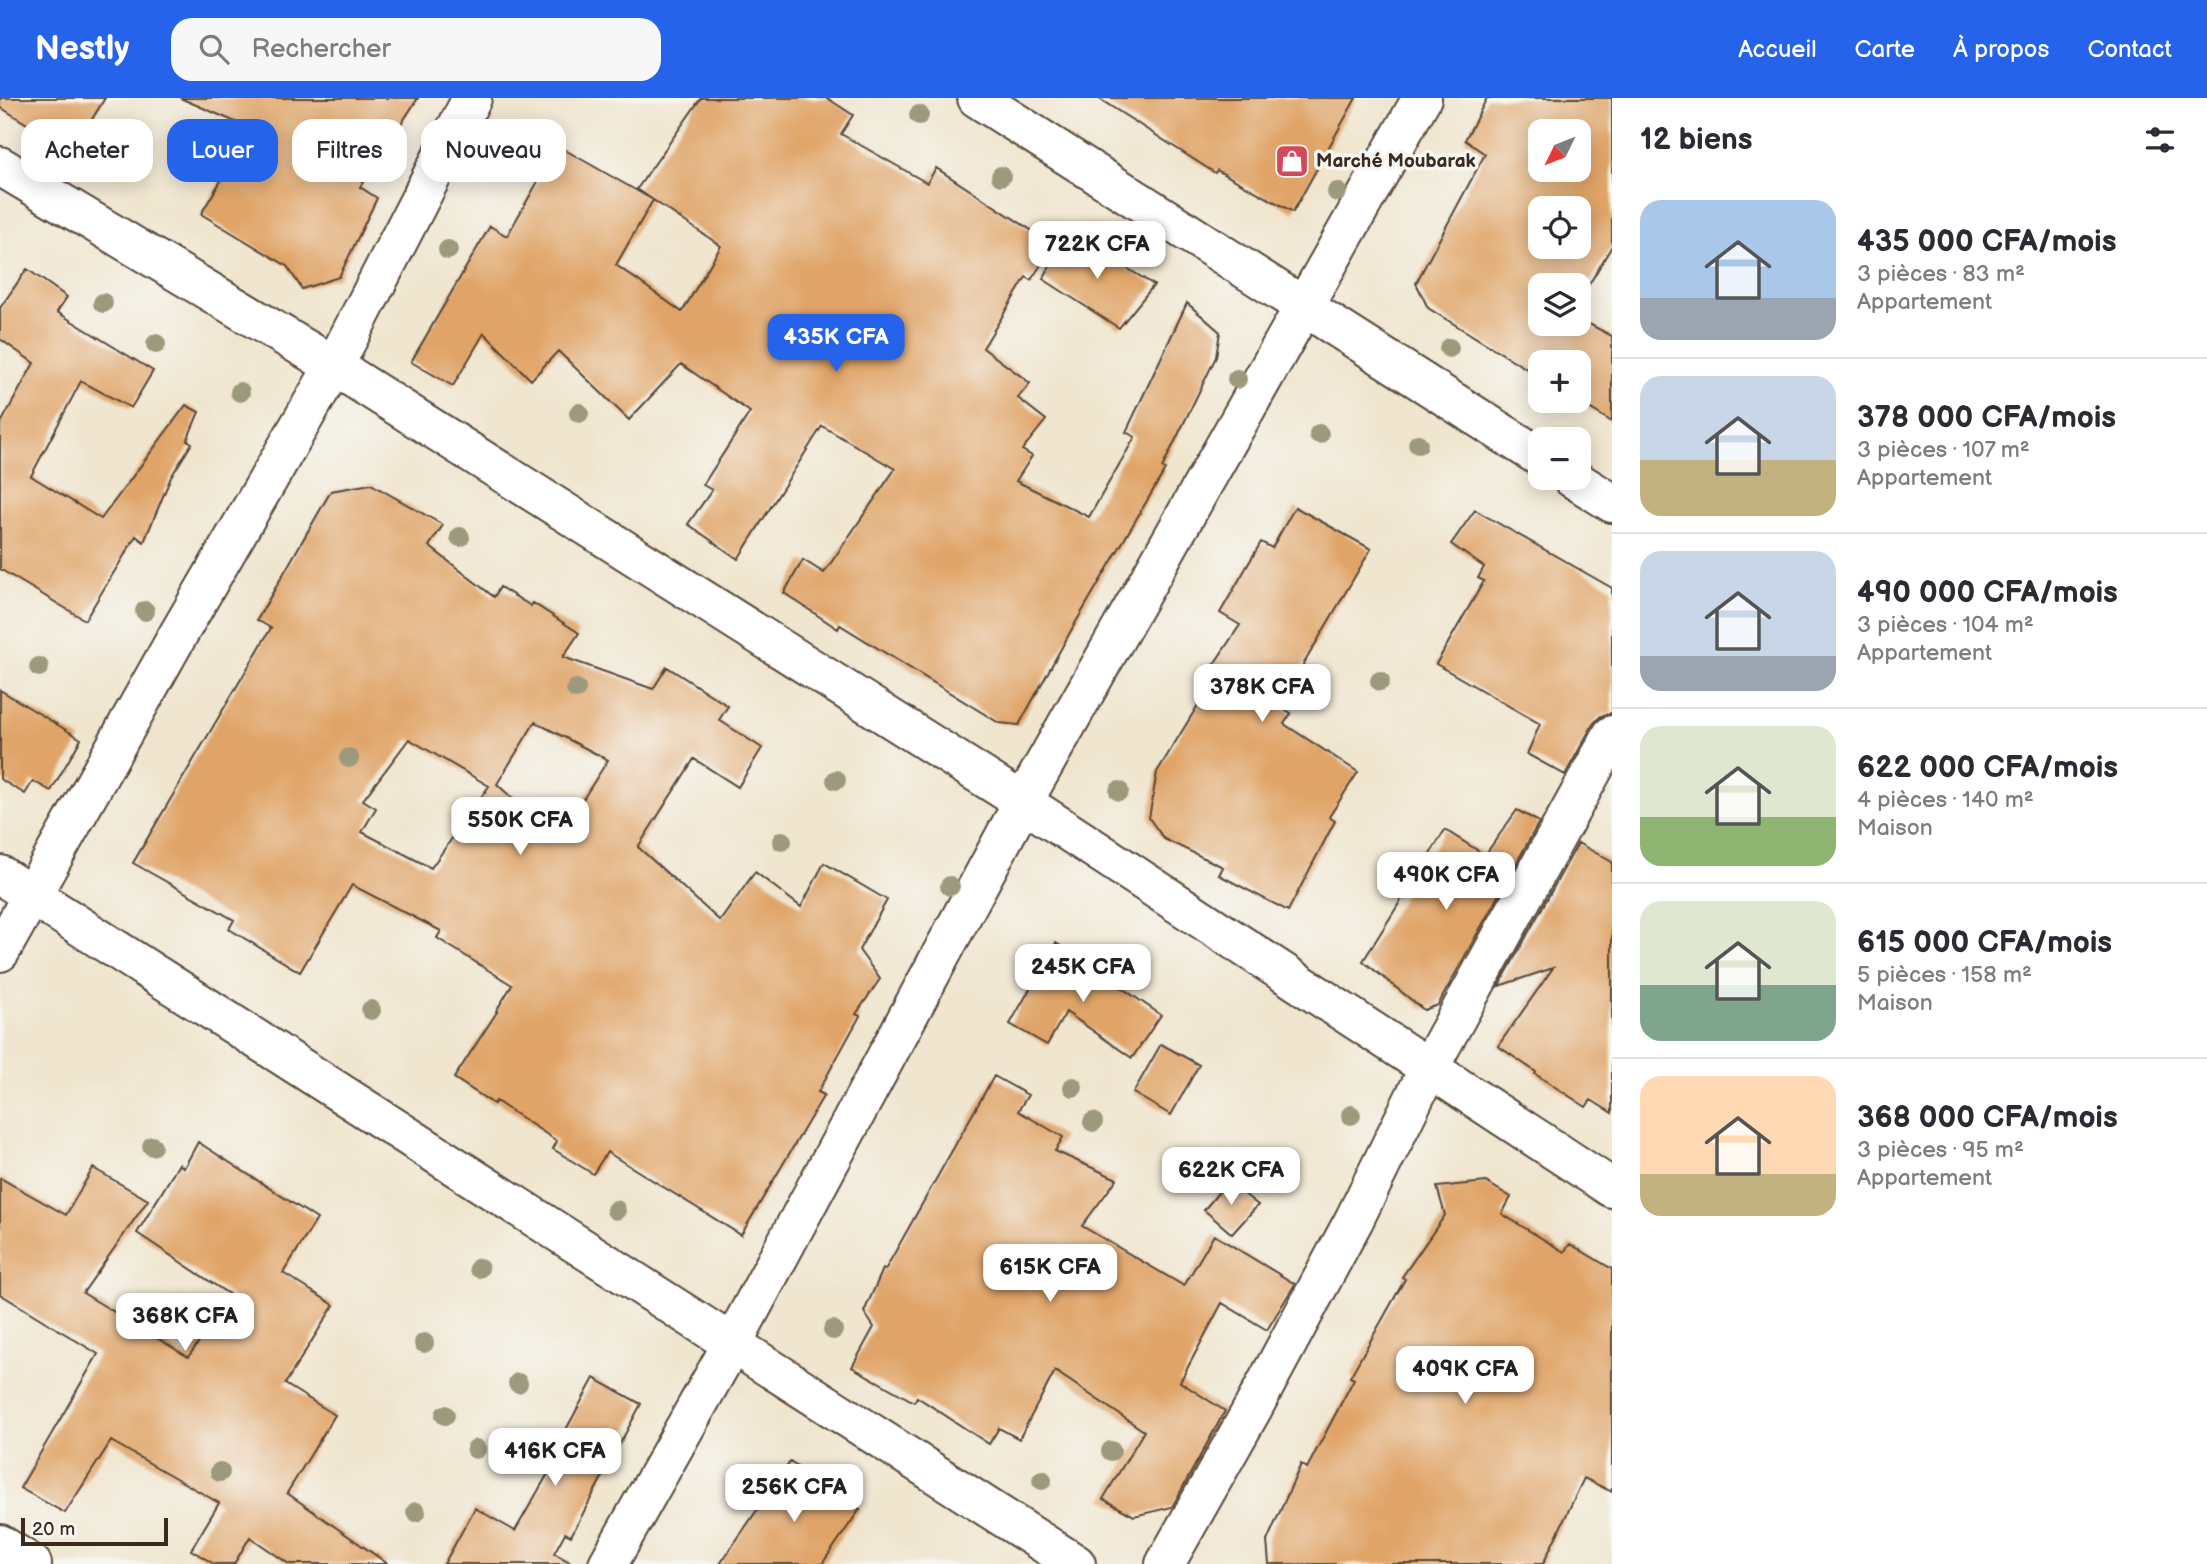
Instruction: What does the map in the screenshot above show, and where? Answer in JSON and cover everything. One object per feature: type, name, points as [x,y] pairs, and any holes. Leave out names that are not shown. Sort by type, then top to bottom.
[{"type":"street","points":[[0,951],[334,366],[472,98]]},
{"type":"street","points":[[977,98],[1528,449]]},
{"type":"street","points":[[608,1564],[732,1344],[1023,802],[1422,98]]},
{"type":"street","points":[[0,166],[334,366],[1023,802],[1612,1188]]},
{"type":"street","points":[[1591,490],[1612,503]]},
{"type":"street","points":[[1165,1564],[1253,1408],[1354,1220],[1429,1068],[1612,735]]},
{"type":"street","points":[[0,875],[1076,1564]]},
{"type":"street","points":[[0,1544],[32,1564]]},
{"type":"building","points":[[0,98],[105,98],[92,119],[21,120],[0,107]]},
{"type":"building","points":[[180,98],[418,98],[404,119],[292,119],[292,182],[363,182],[360,187],[377,198],[339,277],[302,289],[287,266],[201,214],[220,182],[278,182],[278,119],[229,119]]},
{"type":"building","points":[[701,98],[827,98],[853,115],[841,134],[927,183],[936,168],[1054,245],[1031,280],[1026,277],[983,348],[1030,383],[1018,398],[1046,420],[1022,450],[1032,456],[1016,481],[1089,517],[1135,437],[1126,432],[1187,303],[1220,332],[1216,357],[1162,468],[1165,470],[1019,725],[999,723],[840,625],[838,629],[784,593],[803,560],[824,573],[895,469],[822,426],[738,559],[688,524],[712,490],[703,485],[750,412],[681,364],[629,420],[558,351],[531,380],[484,333],[453,386],[411,362],[490,226],[507,236],[538,182],[566,182],[566,151],[653,200],[616,265],[682,312],[721,246],[637,189]]},
{"type":"building","name":"Marché Moubarak","points":[[1098,98],[1356,98],[1293,212],[1217,170],[1215,173]]},
{"type":"building","points":[[1487,98],[1612,98],[1612,246],[1591,281],[1591,273],[1528,273],[1528,336],[1591,336],[1591,325],[1612,336],[1612,422],[1591,409],[1591,350],[1528,350],[1528,370],[1428,308],[1416,283],[1485,154],[1465,140]]},
{"type":"building","points":[[1069,232],[1154,285],[1119,328],[1043,279]]},
{"type":"building","points":[[27,269],[67,297],[57,312],[153,371],[131,408],[81,381],[31,476],[101,519],[186,405],[199,412],[187,440],[192,443],[171,477],[144,542],[136,536],[85,620],[0,569],[0,425],[34,363],[0,339],[0,308]]},
{"type":"building","points":[[371,484],[443,525],[429,546],[494,597],[500,587],[531,606],[533,603],[579,633],[563,657],[653,689],[667,667],[728,706],[719,720],[762,748],[738,787],[694,759],[638,847],[720,921],[755,872],[801,907],[824,863],[887,900],[859,950],[880,979],[856,1014],[860,1016],[818,1092],[824,1095],[741,1235],[607,1152],[593,1174],[553,1149],[557,1141],[496,1101],[494,1104],[454,1078],[512,985],[437,938],[441,931],[352,885],[300,972],[229,929],[234,920],[133,863],[271,628],[257,620],[331,491]],"holes":[[[535,722],[608,760],[557,840],[497,784]],[[409,739],[489,786],[431,868],[362,832],[376,808],[363,800]]]},
{"type":"building","points":[[1295,507],[1371,549],[1279,706],[1291,713],[1284,724],[1358,772],[1329,817],[1335,821],[1288,911],[1219,875],[1223,867],[1164,839],[1149,818],[1157,772],[1209,687],[1202,682],[1240,625],[1220,613],[1261,542],[1272,548]]},
{"type":"building","points":[[1475,510],[1612,588],[1612,713],[1601,716],[1593,724],[1565,775],[1527,754],[1540,724],[1436,664],[1484,581],[1478,578],[1484,567],[1451,544]]},
{"type":"building","points":[[0,690],[81,739],[51,791],[33,781],[25,794],[0,779]]},
{"type":"building","points":[[1517,810],[1539,822],[1438,1005],[1424,1010],[1363,961],[1445,830],[1485,855]]},
{"type":"building","points":[[1578,843],[1612,862],[1612,1113],[1591,1100],[1586,1107],[1498,1046],[1553,968],[1499,986]]},
{"type":"building","points":[[1056,943],[1107,975],[1106,977],[1161,1015],[1132,1058],[1066,1012],[1047,1045],[1010,1024]]},
{"type":"building","points":[[1161,1044],[1199,1065],[1171,1115],[1133,1093]]},
{"type":"building","points":[[994,1076],[1028,1095],[1018,1111],[1063,1137],[1055,1151],[1117,1179],[1082,1226],[1184,1286],[1214,1235],[1295,1284],[1267,1330],[1222,1303],[1180,1382],[1225,1411],[1172,1507],[1134,1516],[1103,1499],[1144,1431],[1055,1371],[1019,1439],[999,1428],[989,1444],[917,1397],[914,1402],[852,1367],[874,1327],[864,1312],[883,1269],[885,1270]]},
{"type":"building","points":[[198,1142],[317,1219],[283,1273],[334,1305],[285,1384],[335,1415],[287,1493],[388,1564],[289,1564],[250,1537],[234,1564],[214,1564],[191,1550],[219,1503],[111,1441],[65,1513],[20,1488],[98,1354],[0,1294],[0,1178],[66,1215],[93,1168],[148,1200],[83,1293],[188,1357],[233,1297],[137,1233],[179,1164],[184,1168]]},
{"type":"building","points":[[1228,1181],[1258,1205],[1232,1234],[1204,1210]]},
{"type":"building","points":[[1486,1182],[1511,1197],[1502,1214],[1564,1252],[1570,1244],[1612,1269],[1612,1492],[1584,1478],[1543,1564],[1269,1564],[1267,1541],[1301,1464],[1307,1468],[1354,1379],[1350,1377],[1405,1279],[1402,1277],[1445,1215],[1437,1187]]},
{"type":"building","points":[[594,1378],[641,1404],[571,1536],[565,1533],[554,1553],[573,1564],[444,1564],[475,1508],[515,1531],[561,1451],[556,1448]]},
{"type":"building","points":[[790,1462],[860,1509],[822,1564],[720,1564]]},
{"type":"place","name":"Marché Moubarak","points":[[1292,161]]}]
